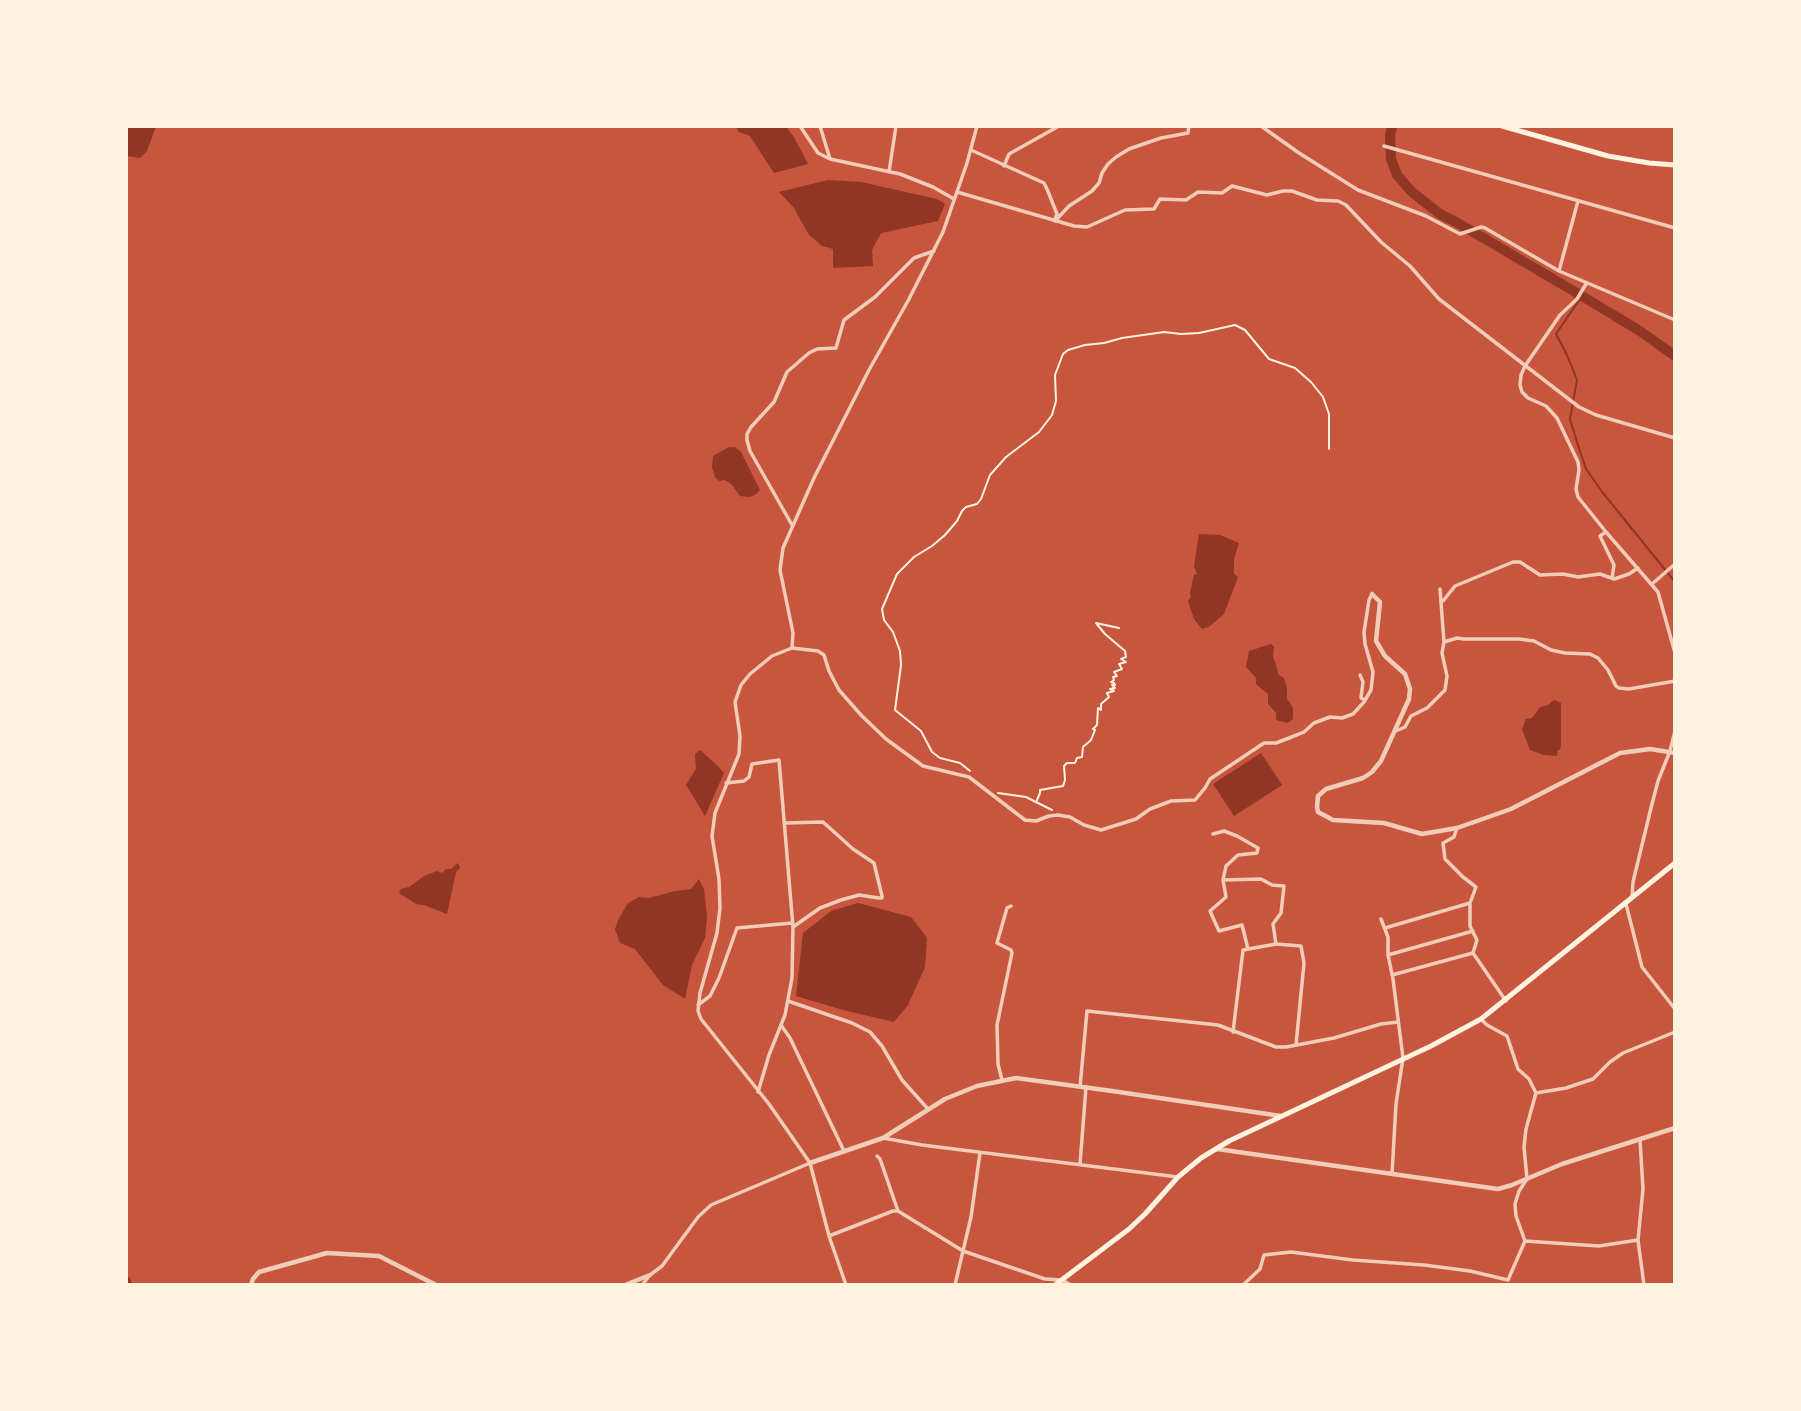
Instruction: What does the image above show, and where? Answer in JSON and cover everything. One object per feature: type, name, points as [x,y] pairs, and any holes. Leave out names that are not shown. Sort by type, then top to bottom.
[{"type":"main road","points":[[1502,126],[1608,156],[1675,165]]},
{"type":"main road","points":[[1055,1285],[1129,1229],[1178,1177],[1214,1149],[1431,1046],[1481,1019],[1675,863]]},
{"type":"street","points":[[800,126],[818,153],[831,159],[900,174],[954,199]]},
{"type":"street","points":[[820,126],[831,159]]},
{"type":"street","points":[[889,172],[895,126]]},
{"type":"street","points":[[792,648],[793,633],[780,570],[783,548],[814,478],[943,232],[976,126]]},
{"type":"street","points":[[1004,166],[1009,154],[1059,126]]},
{"type":"street","points":[[1055,221],[1069,206],[1092,191],[1108,164],[1116,157],[1129,149],[1161,138],[1188,134],[1189,126]]},
{"type":"street","points":[[1261,126],[1359,190],[1426,215],[1460,234],[1476,228],[1485,228],[1585,286],[1675,320]]},
{"type":"street","points":[[1384,146],[1675,228]]},
{"type":"street","points":[[970,149],[1044,183],[1056,214],[1055,221]]},
{"type":"street","points":[[957,192],[1055,221],[1087,227],[1125,210],[1154,209],[1160,199],[1186,200],[1198,192],[1222,193],[1231,186],[1268,195],[1292,191],[1317,200],[1338,201],[1346,205],[1381,242],[1410,266],[1439,299],[1579,407],[1596,415],[1675,438]]},
{"type":"street","points":[[1559,271],[1578,201]]},
{"type":"street","points":[[792,525],[750,451],[747,434],[774,402],[787,372],[817,349],[836,348],[844,320],[875,297],[914,258],[934,251]]},
{"type":"street","points":[[1585,286],[1577,299],[1560,315],[1525,366],[1520,385],[1528,398],[1546,406],[1556,418],[1578,462],[1578,498],[1658,592],[1675,653]]},
{"type":"street","points":[[1606,532],[1600,536],[1614,565],[1612,578]]},
{"type":"street","points":[[1442,603],[1455,586],[1513,562],[1520,562],[1540,575],[1600,574],[1612,578],[1629,574],[1638,568]]},
{"type":"street","points":[[1652,584],[1675,564]]},
{"type":"street","points":[[1394,732],[1405,727],[1410,716],[1427,708],[1445,690],[1447,677],[1442,653],[1444,642],[1440,590]]},
{"type":"street","points":[[846,1285],[828,1236],[810,1163],[769,1104],[701,1019],[698,1005],[717,933],[720,908],[719,878],[712,836],[715,813],[739,754],[740,736],[734,702],[741,685],[750,674],[772,656],[792,648],[818,651],[824,655],[839,690],[886,739],[923,766],[969,777],[1028,822],[1058,815],[1101,830],[1136,819],[1150,808],[1171,801],[1195,800],[1210,779],[1264,743],[1276,743],[1289,738],[1330,717],[1342,718],[1353,714],[1371,690],[1373,672],[1364,632],[1369,600],[1373,594],[1380,602],[1376,641],[1385,656],[1405,674],[1410,689],[1409,699],[1381,761],[1372,772],[1363,778],[1326,789],[1318,796],[1318,812],[1333,820],[1384,823],[1422,834],[1457,828],[1511,809],[1620,753],[1650,748],[1672,752]]},
{"type":"street","points":[[1444,642],[1457,638],[1519,639],[1534,641],[1551,650],[1590,654],[1598,658],[1619,688],[1629,689],[1675,681]]},
{"type":"street","points":[[1360,675],[1363,682],[1361,698],[1365,701]]},
{"type":"street","points":[[1632,898],[1633,882],[1651,808],[1658,781],[1672,752],[1675,731]]},
{"type":"street","points":[[726,783],[744,781],[749,777],[752,764],[779,760],[793,925],[792,978],[781,1025],[758,1092]]},
{"type":"street","points":[[698,1005],[710,996],[737,928],[793,925],[820,908],[841,900],[859,895],[879,898],[883,896],[874,863],[853,849],[823,822],[784,823]]},
{"type":"street","points":[[1457,828],[1454,837],[1443,843],[1445,859],[1476,887],[1470,903],[1470,926],[1477,940],[1473,953]]},
{"type":"street","points":[[1213,834],[1224,831],[1258,848],[1257,853],[1238,855],[1226,866],[1223,880],[1226,897],[1210,911],[1219,931],[1242,925],[1248,950]]},
{"type":"street","points":[[1223,880],[1261,879],[1272,885],[1284,886],[1281,913],[1273,924],[1276,944]]},
{"type":"street","points":[[1385,929],[1470,903]]},
{"type":"street","points":[[1626,904],[1642,967],[1675,1009]]},
{"type":"street","points":[[1002,1080],[998,1064],[997,1025],[1012,953],[997,943],[1007,908],[1011,906]]},
{"type":"street","points":[[1381,919],[1388,937],[1388,955],[1403,1058],[1396,1104],[1392,1174]]},
{"type":"street","points":[[1388,955],[1473,931]]},
{"type":"street","points":[[1233,1032],[1243,950],[1276,944],[1301,946],[1304,963],[1296,1045]]},
{"type":"street","points":[[1473,953],[1506,1001]]},
{"type":"street","points":[[1392,975],[1473,953]]},
{"type":"street","points":[[788,1001],[870,1032],[902,1080],[928,1110]]},
{"type":"street","points":[[1080,1087],[1087,1011],[1218,1025],[1276,1047],[1334,1038],[1381,1024],[1398,1022]]},
{"type":"street","points":[[1242,1285],[1260,1269],[1264,1255],[1292,1252],[1353,1261],[1424,1265],[1470,1271],[1508,1280],[1525,1241],[1516,1216],[1515,1204],[1527,1179],[1524,1147],[1536,1093],[1529,1079],[1518,1069],[1507,1036],[1481,1019]]},
{"type":"street","points":[[781,1025],[790,1038],[844,1152]]},
{"type":"street","points":[[1536,1093],[1566,1088],[1593,1079],[1623,1053],[1675,1032]]},
{"type":"street","points":[[642,1285],[662,1266],[698,1217],[711,1205],[810,1163],[883,1138],[945,1099],[977,1086],[1016,1078],[1028,1079],[1281,1116]]},
{"type":"street","points":[[1080,1164],[1086,1087]]},
{"type":"street","points":[[1214,1149],[1503,1189],[1574,1160],[1675,1128]]},
{"type":"street","points":[[883,1138],[980,1153],[1178,1177]]},
{"type":"street","points":[[1640,1140],[1643,1189],[1638,1240],[1644,1285]]},
{"type":"street","points":[[956,1285],[971,1217],[980,1153]]},
{"type":"street","points":[[877,1156],[898,1212]]},
{"type":"street","points":[[828,1236],[893,1211],[898,1212],[963,1251],[1071,1285]]},
{"type":"street","points":[[1525,1241],[1600,1246],[1638,1240]]},
{"type":"street","points":[[251,1285],[259,1272],[327,1253],[379,1256],[436,1285]]},
{"type":"street","points":[[625,1285],[650,1275]]},
{"type":"path","points":[[973,774],[960,763],[940,758],[932,752],[921,731],[895,710],[901,665],[900,651],[893,632],[884,620],[882,609],[897,574],[914,557],[945,535],[962,511],[977,504],[990,475],[1006,457],[1039,432],[1052,415],[1056,401],[1055,375],[1059,362],[1068,350],[1122,338],[1164,332],[1199,333],[1235,325],[1245,330],[1269,359],[1295,368],[1323,397],[1329,414],[1329,449]]},
{"type":"path","points":[[1036,801],[1040,790],[1063,786],[1064,766],[1067,763],[1075,763],[1077,758],[1082,757],[1083,747],[1091,740],[1097,724],[1098,708],[1101,710],[1101,704],[1110,697],[1107,693],[1114,691],[1110,689],[1115,688],[1111,682],[1113,677],[1117,676],[1114,672],[1122,669],[1119,664],[1126,662],[1121,659],[1126,657],[1125,651],[1105,634],[1097,623],[1119,628]]},
{"type":"path","points":[[991,793],[1026,797],[1058,815]]},
{"type":"shaded area","points":[[126,126],[156,126],[147,151],[140,158],[126,156]]},
{"type":"shaded area","points":[[735,126],[786,126],[808,164],[774,173],[750,136],[739,132]]},
{"type":"shaded area","points":[[828,180],[861,182],[937,199],[945,204],[938,221],[881,233],[872,250],[873,266],[833,268],[833,249],[822,246],[809,235],[794,208],[779,192]]},
{"type":"shaded area","points":[[729,447],[735,447],[741,452],[760,490],[755,495],[740,496],[732,485],[715,477],[713,456]]},
{"type":"shaded area","points":[[1199,534],[1220,535],[1239,543],[1234,559],[1234,574],[1238,577],[1224,614],[1209,627],[1202,629],[1194,619],[1188,601],[1194,575],[1197,574],[1194,566]]},
{"type":"shaded area","points":[[1271,644],[1274,647],[1273,656],[1279,675],[1284,678],[1287,699],[1293,708],[1293,719],[1287,723],[1276,720],[1276,713],[1268,704],[1268,694],[1256,684],[1256,678],[1246,667],[1249,651]]},
{"type":"shaded area","points":[[1554,700],[1561,703],[1561,744],[1557,756],[1530,750],[1522,729],[1526,719],[1532,718],[1540,707]]},
{"type":"shaded area","points":[[700,750],[724,773],[705,816],[686,785],[696,769],[695,754]]},
{"type":"shaded area","points":[[1261,753],[1282,785],[1234,816],[1213,784]]},
{"type":"shaded area","points":[[458,863],[460,868],[456,872],[447,914],[416,904],[399,893],[401,889],[409,887],[424,876],[437,871],[442,873]]},
{"type":"shaded area","points":[[699,879],[704,889],[707,916],[705,938],[692,965],[685,999],[663,985],[635,949],[620,943],[615,929],[628,903],[639,897],[649,898],[691,889]]},
{"type":"shaded area","points":[[858,903],[911,917],[927,938],[925,967],[908,1005],[894,1022],[796,996],[803,933],[831,911]]},
{"type":"waterway","points":[[1392,126],[1391,159],[1397,175],[1412,192],[1440,214],[1640,331],[1675,356]]},
{"type":"waterway","points":[[1582,296],[1556,334],[1577,380],[1570,419],[1577,442],[1586,469],[1675,582]]},
{"type":"waterway","points":[[126,1281],[127,1285]]}]
